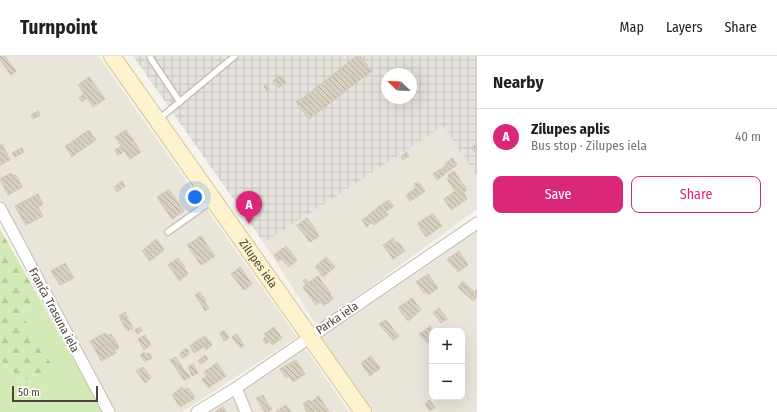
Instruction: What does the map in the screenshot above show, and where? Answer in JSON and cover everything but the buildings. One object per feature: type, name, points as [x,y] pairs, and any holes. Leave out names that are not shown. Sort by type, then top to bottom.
[{"type":"main road","name":"Zilupes iela","points":[[112,56],[363,412]]},
{"type":"street","name":"Franča Trasuna iela","points":[[0,208],[109,412]]},
{"type":"street","name":"Parka iela","points":[[197,412],[236,388],[477,223]]},
{"type":"street","points":[[236,388],[246,412]]},
{"type":"lane","points":[[150,56],[180,102]]},
{"type":"lane","points":[[157,121],[235,56]]},
{"type":"lane","points":[[168,232],[213,200]]},
{"type":"shaded area","points":[[0,56],[98,56],[297,337],[182,412],[115,412],[0,199]]},
{"type":"shaded area","points":[[133,56],[477,56],[477,176],[443,126],[264,243]]},
{"type":"shaded area","points":[[443,125],[477,176],[477,209],[317,326],[264,243]]},
{"type":"shaded area","points":[[477,230],[477,412],[373,412],[318,335]]},
{"type":"shaded area","points":[[305,348],[349,412],[207,412]]},
{"type":"green space","points":[[0,229],[37,294],[22,315],[53,367],[23,381],[0,360]]},
{"type":"green space","points":[[37,294],[102,412],[0,412],[0,360],[23,381],[22,315]]},
{"type":"place","name":"Zilupes aplis","points":[[249,224]]}]
